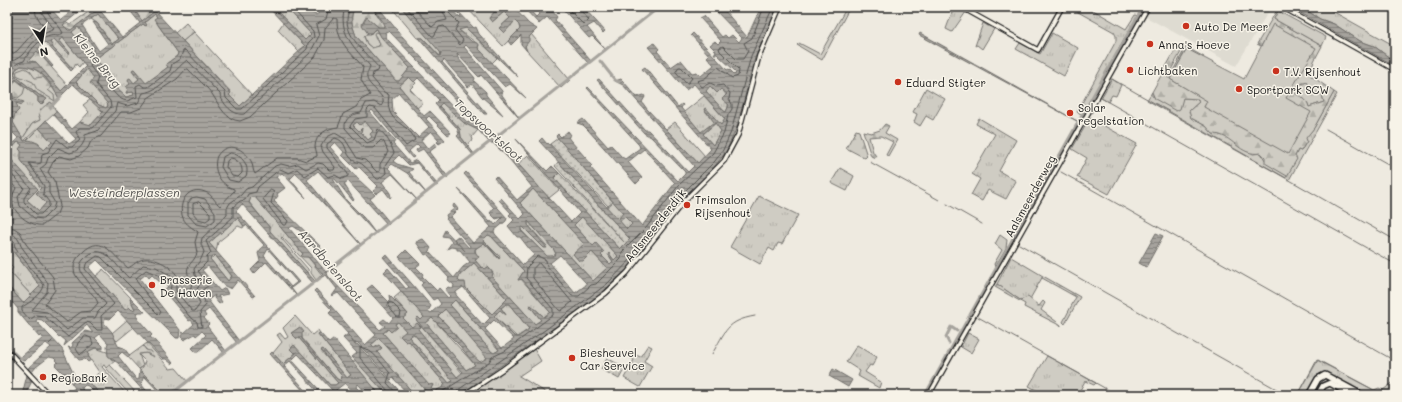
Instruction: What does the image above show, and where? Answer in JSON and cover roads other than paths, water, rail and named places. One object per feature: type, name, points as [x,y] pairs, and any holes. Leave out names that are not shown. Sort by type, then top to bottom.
[{"type":"highway","points":[[1309,395],[1318,378],[1325,375],[1362,395]]},
{"type":"highway","points":[[1318,394],[1324,385],[1330,384],[1352,395]]},
{"type":"street","name":"Aalsmeerderdijk","points":[[464,395],[503,369],[606,293],[639,261],[684,201],[724,161],[738,135],[759,56],[780,7]]},
{"type":"street","points":[[961,7],[1038,50],[1062,7]]},
{"type":"street","name":"Aalsmeerderweg","points":[[929,395],[1148,7]]},
{"type":"street","points":[[1282,7],[1395,70]]},
{"type":"street","points":[[7,350],[49,395]]},
{"type":"water","name":"Westeinderplassen","points":[[7,7],[49,7],[61,20],[77,7],[85,7],[63,25],[68,30],[71,30],[96,11],[95,7],[97,7],[122,37],[140,23],[127,7],[132,7],[142,21],[155,11],[231,93],[229,95],[240,106],[305,46],[268,7],[273,7],[305,40],[311,34],[286,7],[309,7],[312,13],[316,15],[319,13],[319,7],[356,7],[352,14],[352,18],[356,36],[396,81],[399,81],[410,68],[381,37],[377,29],[369,35],[362,25],[367,17],[378,27],[384,27],[384,23],[372,7],[378,7],[401,35],[476,117],[476,122],[479,127],[518,164],[571,222],[580,213],[515,138],[547,171],[552,166],[559,173],[554,178],[620,249],[630,239],[539,141],[542,138],[547,144],[548,143],[627,229],[632,224],[625,217],[621,221],[619,218],[623,213],[556,136],[558,134],[561,137],[568,131],[571,135],[568,137],[592,165],[590,167],[642,226],[675,183],[644,149],[628,162],[642,178],[636,184],[588,130],[583,125],[577,123],[583,119],[608,147],[611,145],[625,159],[640,148],[639,145],[587,88],[588,87],[678,181],[685,174],[685,172],[651,137],[644,133],[597,80],[599,79],[645,130],[648,130],[688,172],[694,166],[623,85],[615,81],[621,79],[637,97],[644,95],[645,97],[642,102],[647,109],[698,163],[711,149],[642,69],[645,67],[678,107],[682,104],[683,105],[681,108],[701,132],[714,122],[704,109],[706,108],[721,125],[725,119],[694,84],[686,90],[648,47],[654,43],[659,49],[657,51],[671,67],[681,60],[692,73],[697,72],[701,76],[714,65],[707,57],[709,55],[691,35],[693,33],[727,70],[729,69],[735,75],[736,72],[717,54],[714,54],[716,51],[710,45],[715,41],[718,44],[721,41],[700,18],[704,16],[722,37],[725,35],[728,38],[732,35],[739,42],[742,38],[712,7],[716,7],[720,10],[723,7],[729,7],[725,11],[747,37],[761,7],[778,7],[755,58],[737,127],[726,152],[711,171],[682,199],[628,269],[596,298],[458,395],[426,395],[427,392],[379,338],[371,345],[374,348],[379,345],[382,348],[377,352],[415,395],[409,395],[393,378],[391,380],[357,342],[355,344],[348,335],[355,345],[357,344],[403,395],[387,395],[352,357],[357,353],[343,338],[348,334],[329,313],[332,310],[314,291],[316,289],[365,345],[376,335],[338,293],[332,296],[337,289],[326,275],[316,280],[323,274],[308,257],[301,256],[303,254],[255,197],[251,197],[249,203],[270,228],[270,231],[315,281],[313,283],[242,204],[236,211],[299,282],[291,288],[297,296],[266,262],[254,274],[251,270],[260,261],[258,253],[264,245],[246,225],[244,226],[238,218],[209,243],[255,296],[253,297],[238,280],[231,289],[223,285],[208,266],[202,270],[220,291],[225,288],[228,294],[218,296],[222,302],[219,304],[214,298],[215,295],[208,300],[239,341],[237,343],[209,309],[204,313],[206,316],[204,318],[209,324],[207,326],[226,351],[224,353],[212,339],[197,353],[192,348],[206,335],[202,331],[196,336],[195,334],[184,340],[181,337],[182,332],[184,333],[194,324],[191,320],[189,321],[163,290],[168,287],[164,282],[161,283],[152,275],[149,278],[146,274],[140,279],[180,330],[179,338],[176,338],[97,260],[89,267],[90,269],[125,310],[129,307],[132,310],[135,309],[130,299],[131,298],[145,312],[139,312],[136,314],[138,319],[152,335],[150,337],[160,345],[159,346],[173,363],[172,364],[166,359],[163,359],[118,311],[110,319],[105,318],[104,323],[112,332],[118,346],[124,348],[130,356],[128,357],[122,352],[118,356],[137,380],[139,379],[140,370],[164,395],[162,395],[144,376],[141,384],[150,395],[147,395],[118,363],[108,356],[108,343],[100,334],[95,338],[103,346],[103,349],[95,348],[89,351],[88,356],[91,360],[88,362],[85,359],[79,360],[68,347],[71,348],[73,345],[72,343],[85,331],[93,333],[87,325],[64,346],[66,341],[60,336],[59,337],[42,320],[37,319],[36,321],[62,349],[75,377],[81,382],[89,383],[102,395],[97,395],[85,385],[82,388],[84,395],[80,395],[77,389],[72,393],[71,391],[75,388],[70,381],[67,383],[65,381],[68,378],[55,365],[58,362],[54,358],[49,357],[32,372],[30,380],[32,381],[27,391],[29,395],[22,395],[29,367],[51,347],[46,343],[24,361],[22,360],[22,356],[43,338],[41,335],[39,337],[18,312],[18,309],[13,303],[10,303],[7,296],[7,285],[23,303],[40,286],[10,247],[12,245],[7,240],[7,160],[9,157],[38,189],[27,200],[39,211],[46,203],[36,193],[41,188],[21,160],[21,151],[19,149],[22,145],[18,142],[7,154],[18,138],[8,128]],"holes":[[[98,14],[119,39],[112,44],[97,23],[93,22],[108,44],[99,51],[82,25]],[[155,14],[157,17],[154,19],[178,53],[177,56],[166,64],[168,67],[146,83],[134,69],[132,70],[139,79],[134,83],[130,78],[128,79],[130,84],[126,87],[128,90],[126,93],[133,92],[134,95],[126,97],[117,89],[105,72],[106,70],[95,59],[143,24],[146,26],[147,25],[145,22]],[[78,27],[94,47],[93,52],[89,53],[72,32]],[[389,31],[472,117],[471,121],[468,123],[387,39],[385,32]],[[63,38],[86,66],[61,91],[36,62],[28,61],[37,51],[52,67],[53,66],[38,49],[45,42],[71,71],[73,69],[53,48],[50,42],[54,39],[68,54],[70,53],[59,40]],[[21,66],[40,72],[59,98],[73,84],[103,112],[91,125],[80,122],[72,129],[56,111],[53,114],[76,139],[69,144],[46,120],[39,128],[52,142],[44,150],[33,141],[24,141],[13,122],[15,114],[19,110],[16,103],[22,105],[24,102],[12,98],[10,85],[16,79],[38,97],[38,102],[41,105],[47,99],[39,95],[14,75],[16,69]],[[87,69],[94,78],[90,83],[108,106],[106,108],[99,105],[76,82]],[[409,77],[414,82],[418,78],[439,100],[435,104],[457,128],[459,134],[457,136],[474,156],[475,155],[461,137],[460,129],[439,106],[442,103],[464,123],[478,130],[490,143],[493,143],[510,160],[532,187],[517,200],[496,176],[494,178],[525,214],[520,219],[501,198],[499,200],[511,213],[509,215],[514,220],[508,226],[517,237],[520,237],[534,255],[523,265],[495,234],[494,231],[506,221],[507,218],[466,172],[464,174],[494,208],[490,213],[496,219],[503,217],[495,225],[492,221],[490,222],[458,189],[491,227],[473,243],[450,217],[458,209],[454,204],[454,209],[446,215],[446,219],[470,246],[469,248],[458,236],[454,239],[465,251],[445,230],[442,236],[448,237],[452,242],[447,249],[451,247],[457,248],[457,250],[460,250],[470,262],[463,267],[454,278],[429,251],[431,248],[423,239],[416,242],[425,255],[427,254],[449,278],[448,280],[454,285],[453,289],[448,287],[445,290],[450,296],[448,298],[439,288],[437,291],[422,276],[423,274],[416,267],[420,264],[406,250],[399,257],[423,283],[421,285],[433,300],[437,298],[441,304],[431,313],[428,311],[431,306],[386,254],[383,257],[409,287],[406,289],[388,268],[384,272],[424,317],[421,320],[418,317],[416,319],[417,321],[463,372],[457,377],[418,329],[421,327],[417,323],[412,327],[403,318],[408,314],[389,295],[390,303],[372,285],[367,289],[393,318],[389,323],[384,319],[380,322],[385,326],[380,330],[328,276],[327,273],[331,268],[326,272],[289,228],[293,226],[302,232],[317,249],[321,249],[320,246],[274,201],[278,196],[277,194],[285,188],[276,177],[282,173],[306,198],[290,179],[296,173],[361,245],[307,180],[318,171],[376,234],[364,218],[346,200],[333,179],[335,179],[353,201],[354,200],[344,184],[348,181],[388,225],[390,223],[370,199],[375,195],[358,179],[330,147],[335,142],[344,152],[342,155],[356,169],[359,167],[378,186],[373,191],[376,194],[383,189],[390,198],[391,197],[390,193],[382,182],[392,174],[418,201],[388,168],[392,164],[407,173],[427,194],[409,172],[413,169],[397,164],[393,161],[399,155],[409,165],[417,163],[436,186],[438,185],[416,160],[410,163],[393,144],[395,141],[370,112],[372,110],[412,158],[414,157],[409,151],[417,144],[420,147],[416,150],[417,152],[423,149],[446,179],[448,177],[429,152],[437,146],[435,143],[428,149],[421,140],[431,131],[439,140],[437,142],[439,144],[445,140],[426,119],[429,116],[448,135],[451,133],[430,111],[424,116],[399,86]],[[710,86],[717,93],[721,89],[727,94],[722,99],[729,105],[726,112],[706,91]],[[399,93],[429,127],[418,137],[393,112],[392,99]],[[365,121],[373,131],[370,134],[372,137],[368,140],[361,132],[362,128],[359,131],[353,125],[357,122],[360,125]],[[715,123],[721,131],[713,145],[703,134]],[[533,189],[584,244],[573,254],[579,261],[583,261],[592,252],[607,268],[593,281],[520,203]],[[582,217],[618,256],[614,260],[609,253],[608,254],[613,261],[610,264],[601,255],[604,252],[596,243],[593,246],[574,225]],[[528,221],[556,254],[553,256],[547,256],[521,231],[521,228],[523,227],[544,248],[547,248],[528,225]],[[488,235],[491,236],[524,271],[518,280],[522,279],[550,312],[544,317],[531,305],[530,306],[541,320],[535,324],[492,277],[493,273],[488,267],[485,269],[483,267],[482,268],[475,260],[479,257],[475,252],[475,249],[484,243],[500,259],[483,240]],[[268,249],[297,282],[291,287],[264,256]],[[215,255],[232,276],[228,281],[210,259]],[[560,255],[586,283],[586,285],[575,293],[550,263]],[[474,263],[507,299],[492,314],[466,288],[465,282],[460,282],[458,280],[460,275]],[[463,287],[490,318],[483,325],[456,295],[456,292]],[[455,300],[499,350],[494,353],[492,352],[450,305]],[[506,304],[509,304],[529,329],[518,337],[514,336],[494,316],[500,310],[506,315],[501,308]],[[445,309],[487,358],[480,362],[438,316]],[[432,318],[460,346],[475,365],[466,370],[426,323]],[[494,320],[514,339],[502,348],[485,329]],[[398,322],[406,331],[400,336],[406,342],[409,341],[445,384],[443,387],[433,392],[431,389],[433,384],[429,385],[383,333],[388,329],[391,332],[397,327],[395,324]],[[412,334],[414,334],[453,381],[449,383],[414,343],[409,337]]]},
{"type":"water","points":[[401,7],[448,7],[460,18],[461,16],[452,7],[454,7],[474,28],[476,27],[479,34],[518,77],[466,28],[459,30],[471,41],[479,44],[478,48],[526,98],[510,84],[505,87],[466,45],[464,47],[502,91],[502,95],[519,118],[481,75],[479,77],[457,54],[458,58],[475,78],[474,81],[486,92],[486,95],[503,115],[482,97],[472,84],[468,87],[444,60],[442,62],[487,114],[484,114],[419,38],[423,38],[439,56],[441,55]]},
{"type":"water","points":[[499,7],[513,7],[529,24],[537,29],[529,37],[529,41],[525,46],[527,51],[521,44],[521,35],[511,45],[508,41],[520,29],[519,25],[515,21],[504,33],[499,28],[510,18],[504,12],[492,22],[489,18]]},
{"type":"water","points":[[523,7],[527,7],[536,17],[541,12],[536,7],[549,7],[557,17],[555,20],[591,61],[588,63],[547,17],[539,24]]},
{"type":"water","points":[[561,7],[583,7],[605,31],[603,33],[594,23],[587,27],[605,49],[592,36],[589,38]]},
{"type":"water","points":[[1290,7],[1301,7],[1320,19],[1334,24],[1360,41],[1374,46],[1395,62],[1395,66]]},
{"type":"water","points":[[920,33],[1077,121],[919,35]]},
{"type":"water","points":[[1156,233],[1163,236],[1146,267],[1139,263]]},
{"type":"water","points":[[300,327],[304,332],[302,333],[302,339],[337,379],[341,381],[342,376],[321,350],[323,349],[347,378],[351,375],[318,334],[320,333],[329,343],[334,339],[380,395],[368,395],[358,384],[356,387],[363,395],[354,395],[345,383],[336,390],[341,395],[331,395],[333,391],[298,354],[292,360],[324,395],[320,395],[290,361],[284,366],[310,395],[307,395],[270,354],[272,352],[283,364],[297,352],[294,353],[290,349],[294,345],[330,385],[335,385],[338,383],[299,338],[297,339],[291,333]]},
{"type":"water","points":[[833,369],[852,380],[848,387],[829,376]]},
{"type":"waterway","name":"Topsvoortsloot","points":[[329,270],[659,7]]},
{"type":"waterway","points":[[925,395],[1143,7]]},
{"type":"waterway","points":[[600,61],[615,80],[619,82]]},
{"type":"waterway","points":[[1112,79],[1395,240]]},
{"type":"waterway","points":[[50,108],[61,96]]},
{"type":"waterway","points":[[1101,98],[1395,264]]},
{"type":"waterway","points":[[1326,129],[1395,168]]},
{"type":"waterway","points":[[870,162],[939,200]]},
{"type":"waterway","points":[[1061,172],[1395,361]]},
{"type":"waterway","points":[[947,204],[982,224]]},
{"type":"waterway","points":[[1019,244],[1198,345]]},
{"type":"waterway","points":[[170,395],[320,278]]},
{"type":"waterway","points":[[712,354],[724,333],[732,324],[745,318],[755,316]]},
{"type":"waterway","points":[[978,317],[1117,395]]},
{"type":"waterway","points":[[949,343],[946,337],[951,327],[957,331]]},
{"type":"waterway","points":[[7,346],[19,358],[26,357]]},
{"type":"waterway","points":[[1200,346],[1287,395]]},
{"type":"waterway","points":[[1298,395],[1317,360],[1372,389]]},
{"type":"place","name":"Auto De Meer","points":[[1186,26]]},
{"type":"place","name":"Anna's Hoeve","points":[[1150,44]]},
{"type":"place","name":"Lichtbaken","points":[[1130,70]]},
{"type":"place","name":"T.V. Rijsenhout","points":[[1276,71]]},
{"type":"place","name":"Eduard Stigter","points":[[898,82]]},
{"type":"place","name":"Sportpark SCW","points":[[1239,89]]},
{"type":"place","name":"Solar regelstation","points":[[1070,113]]},
{"type":"place","name":"Trimsalon Rijsenhout","points":[[687,205]]},
{"type":"place","name":"Brasserie De Haven","points":[[152,285]]},
{"type":"place","name":"Biesheuvel Car Service","points":[[572,358]]},
{"type":"place","name":"RegioBank","points":[[43,377]]},
{"type":"water label","name":"Kleine Brug","points":[[98,60]]},
{"type":"water label","name":"Aardbeiensloot","points":[[331,265]]}]
